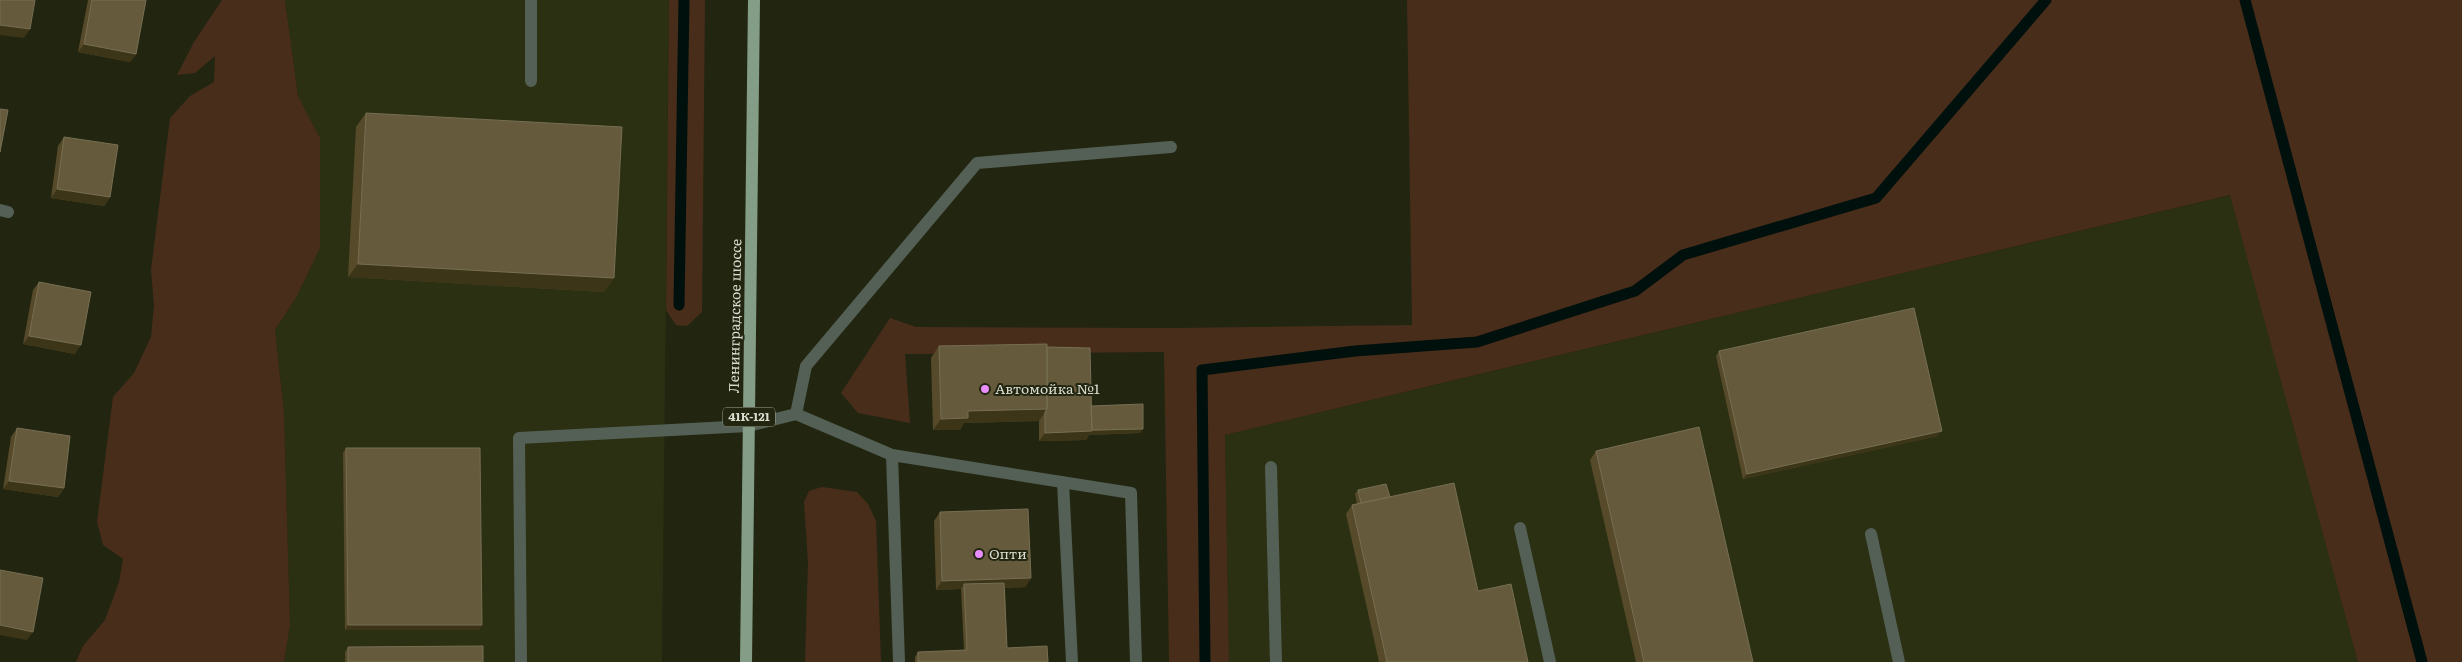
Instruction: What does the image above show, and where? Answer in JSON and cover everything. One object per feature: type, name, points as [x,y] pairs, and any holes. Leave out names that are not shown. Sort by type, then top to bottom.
[{"type":"main road","name":"Ленинградское шоссе","points":[[746,662],[754,0]]},
{"type":"lane","points":[[531,0],[531,81]]},
{"type":"lane","points":[[796,414],[806,366],[978,163],[1171,146]]},
{"type":"lane","points":[[521,662],[519,438],[748,426],[796,414],[892,455],[1131,493],[1136,662]]},
{"type":"lane","points":[[892,455],[899,662]]},
{"type":"lane","points":[[1271,467],[1276,662]]},
{"type":"lane","points":[[1063,482],[1072,662]]},
{"type":"lane","points":[[1520,528],[1550,662]]},
{"type":"lane","points":[[1871,534],[1899,662]]},
{"type":"shaded area","points":[[222,0],[285,0],[298,96],[320,138],[320,248],[297,296],[275,330],[284,412],[290,625],[284,662],[76,662],[83,646],[105,620],[119,582],[123,559],[103,545],[97,522],[113,397],[134,373],[151,337],[154,305],[151,270],[170,118],[190,96],[214,82],[215,56],[195,73],[177,75],[194,42]]},
{"type":"shaded area","points":[[285,0],[669,0],[662,662],[284,662],[290,625],[284,412],[275,330],[297,296],[320,248],[320,138],[298,96]]},
{"type":"shaded area","points":[[669,0],[705,0],[702,312],[687,326],[676,325],[666,310]]},
{"type":"shaded area","points":[[1407,0],[2462,0],[2462,662],[2358,662],[2230,195],[1225,435],[1229,662],[1169,662],[1164,352],[905,354],[910,423],[858,413],[841,393],[890,318],[916,327],[1173,328],[1412,325]]},
{"type":"shaded area","points":[[2231,195],[2358,662],[1229,662],[1225,435]]},
{"type":"shaded area","points":[[822,487],[857,492],[868,504],[876,521],[881,662],[805,662],[808,562],[804,502],[809,491]]},
{"type":"building","points":[[0,0],[35,0],[30,29],[0,25]]},
{"type":"building","points":[[92,0],[146,0],[136,54],[84,44]]},
{"type":"building","points":[[0,109],[8,110],[0,152]]},
{"type":"building","points":[[366,113],[622,127],[614,278],[358,264]]},
{"type":"building","points":[[64,137],[118,145],[110,197],[57,189]]},
{"type":"building","points":[[39,282],[91,292],[81,345],[29,336]]},
{"type":"building","points":[[1914,308],[1942,431],[1747,474],[1719,351]]},
{"type":"building","name":"Автомойка №1","points":[[1047,344],[1047,409],[968,411],[968,418],[941,419],[939,346]]},
{"type":"building","points":[[1047,347],[1090,348],[1092,431],[1045,433]]},
{"type":"building","points":[[1143,404],[1143,429],[1092,430],[1091,406]]},
{"type":"building","points":[[1699,427],[1753,662],[1644,662],[1596,451]]},
{"type":"building","points":[[17,428],[70,436],[64,488],[9,481]]},
{"type":"building","points":[[346,448],[480,448],[482,625],[348,625]]},
{"type":"building","points":[[1454,483],[1478,591],[1511,584],[1528,662],[1387,662],[1352,505]]},
{"type":"building","points":[[1386,484],[1390,497],[1361,503],[1358,490]]},
{"type":"building","name":"Опти","points":[[1028,509],[1031,578],[942,581],[940,512]]},
{"type":"building","points":[[0,570],[43,578],[33,632],[0,625]]},
{"type":"building","points":[[1004,583],[1007,648],[1047,646],[1048,662],[918,662],[918,652],[967,650],[964,584]]},
{"type":"building","points":[[483,646],[483,662],[348,662],[348,647]]},
{"type":"waterway","points":[[679,305],[684,0]]},
{"type":"waterway","points":[[1205,662],[1202,370],[1355,351],[1477,342],[1635,291],[1683,255],[1876,198],[2046,0]]},
{"type":"waterway","points":[[2245,0],[2422,662]]},
{"type":"place","name":"Автомойка №1","points":[[985,389]]},
{"type":"place","name":"Опти","points":[[979,554]]}]
